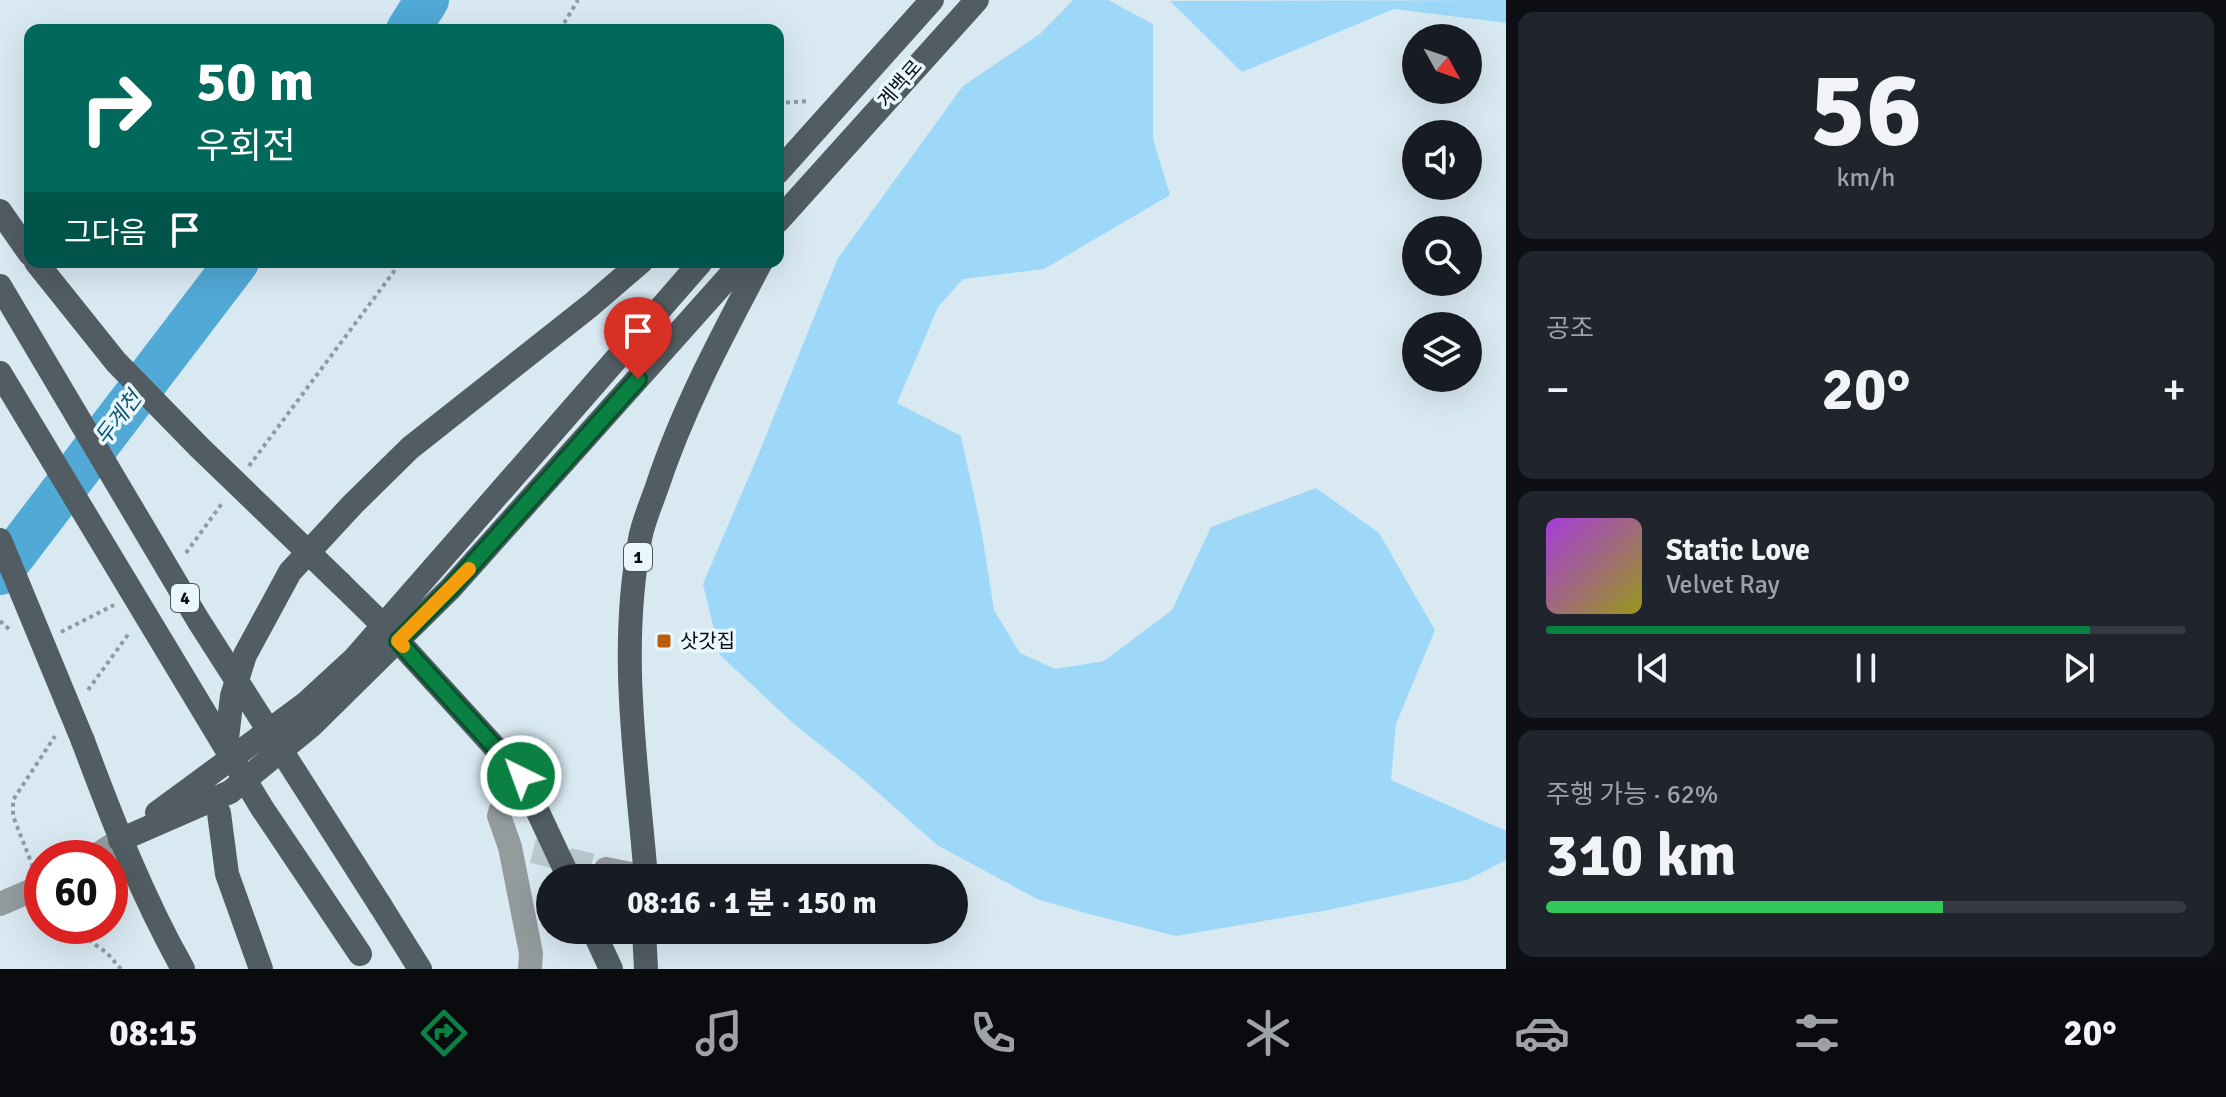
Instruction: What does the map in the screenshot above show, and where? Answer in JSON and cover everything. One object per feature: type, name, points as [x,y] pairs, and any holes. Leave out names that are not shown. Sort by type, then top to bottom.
[{"type":"main road","name":"계백로","points":[[841,100],[932,0]]},
{"type":"main road","name":"계백로","points":[[824,169],[977,0]]},
{"type":"main road","points":[[784,144],[841,100]]},
{"type":"main road","points":[[784,165],[841,100]]},
{"type":"main road","points":[[784,214],[824,169]]},
{"type":"main road","points":[[784,228],[824,169]]},
{"type":"main road","points":[[0,211],[24,245]]},
{"type":"main road","points":[[41,268],[116,362],[390,634],[521,776],[562,864]]},
{"type":"main road","points":[[226,747],[232,696],[245,655],[290,572],[410,448],[634,268]]},
{"type":"main road","points":[[0,540],[83,741],[120,840],[230,792],[311,726],[696,268]]},
{"type":"main road","points":[[390,634],[450,589],[737,268]]},
{"type":"main road","name":"1","points":[[645,864],[632,733],[630,621],[640,538],[673,437],[707,363],[758,268]]},
{"type":"main road","name":"4","points":[[0,286],[198,620],[420,969]]},
{"type":"main road","name":"4","points":[[0,373],[262,808],[365,961]]},
{"type":"main road","points":[[219,813],[227,874],[261,969]]},
{"type":"main road","points":[[128,858],[154,916],[183,969]]},
{"type":"main road","points":[[599,944],[611,969]]},
{"type":"main road","points":[[645,944],[646,969]]},
{"type":"street","points":[[521,776],[506,795],[499,816],[522,849],[530,969]]},
{"type":"street","points":[[0,904],[24,894]]},
{"type":"path","points":[[564,24],[578,0]]},
{"type":"path","points":[[61,632],[118,603]]},
{"type":"path","points":[[0,621],[15,634]]},
{"type":"path","points":[[94,944],[121,969]]},
{"type":"shaded area","points":[[1073,0],[1108,0],[1153,24],[1153,139],[1170,195],[1044,269],[963,279],[938,307],[897,403],[961,436],[981,528],[994,610],[1020,653],[1055,669],[1104,661],[1172,610],[1211,527],[1316,488],[1379,533],[1435,630],[1396,724],[1391,780],[1506,831],[1506,860],[1467,880],[1328,910],[1176,936],[1037,899],[937,845],[858,775],[794,724],[720,655],[703,584],[838,258],[963,86],[1041,33]]},
{"type":"shaded area","points":[[1506,0],[1506,23],[1394,9],[1242,72],[1170,1]]},
{"type":"waterway","name":"두계천","points":[[412,24],[427,0]]},
{"type":"waterway","name":"두계천","points":[[0,573],[232,268]]},
{"type":"tunnel","points":[[533,851],[586,864]]},
{"type":"slow traffic","points":[[403,646],[398,641],[469,569]]},
{"type":"place","name":"삿갓집","points":[[664,641]]},
{"type":"route","points":[[521,776],[398,641],[450,589],[638,379]]}]
